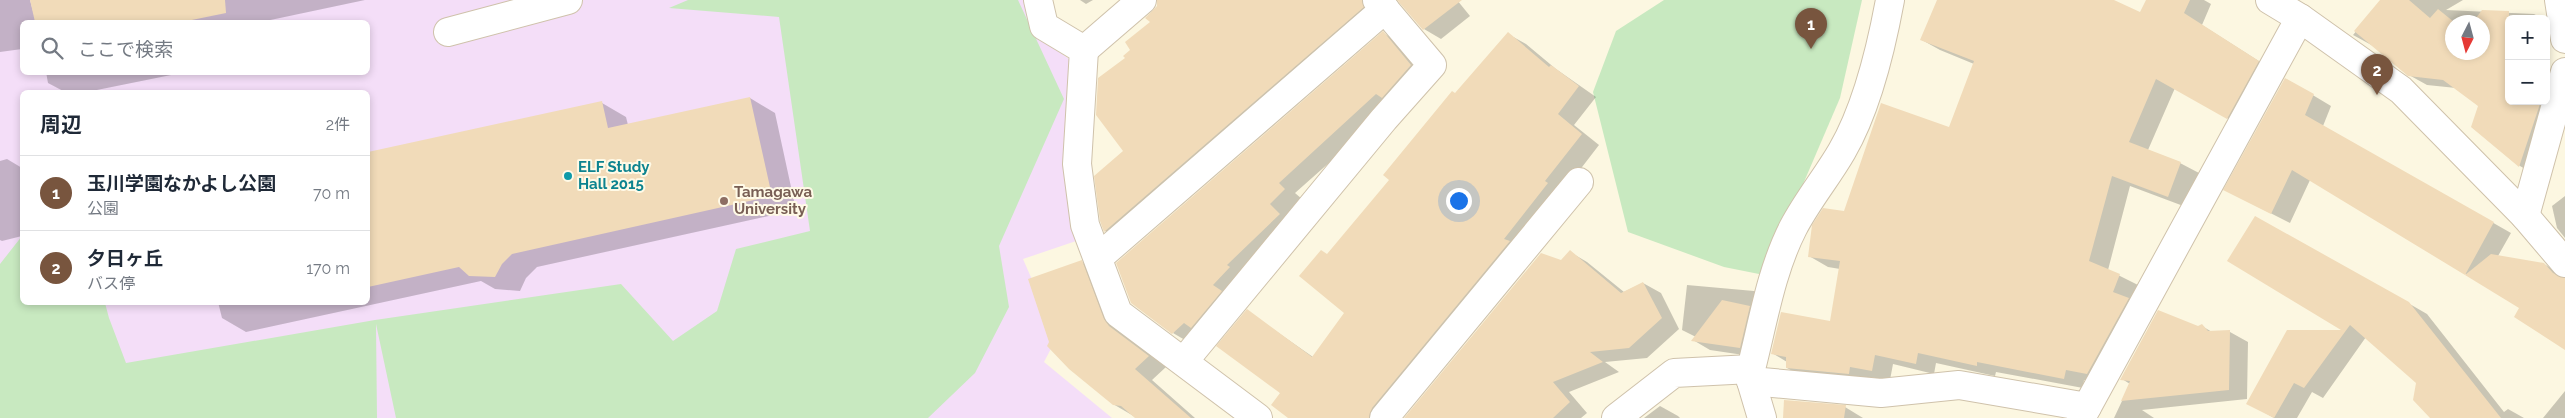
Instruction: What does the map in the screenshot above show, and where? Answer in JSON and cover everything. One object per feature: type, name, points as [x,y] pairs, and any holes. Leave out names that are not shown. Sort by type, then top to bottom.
[{"type":"street","points":[[448,32],[568,0]]},
{"type":"street","points":[[1038,0],[1044,26],[1084,50]]},
{"type":"street","points":[[1142,0],[1084,50],[1078,164],[1085,226],[1118,313],[1258,418]]},
{"type":"street","points":[[1762,418],[1751,375],[1779,261],[1793,228],[1843,151],[1857,119],[1884,36],[1890,0]]},
{"type":"street","points":[[2270,0],[2300,18],[2402,90],[2526,216],[2565,263]]},
{"type":"street","points":[[2559,0],[2565,39]]},
{"type":"street","points":[[1098,258],[1381,5],[1432,65],[1384,119],[1184,361]]},
{"type":"street","points":[[1616,418],[1674,373],[1751,375],[1881,393],[1959,385],[2084,413],[2300,18]]},
{"type":"street","points":[[2526,216],[2565,72]]},
{"type":"street","points":[[1384,418],[1579,182]]},
{"type":"shaded area","name":"Tamagawa University","points":[[0,0],[1026,0],[1034,34],[1072,61],[1082,239],[1023,259],[1057,337],[1044,362],[1112,418],[0,418]]},
{"type":"green space","points":[[688,0],[1018,0],[1064,99],[999,246],[1009,307],[975,373],[928,418],[396,418],[376,324],[377,418],[0,418],[0,264],[20,239],[20,305],[106,305],[126,363],[375,320],[621,284],[673,341],[717,311],[736,249],[810,231],[779,17],[669,8]]},
{"type":"green space","points":[[1664,0],[1862,0],[1840,98],[1764,275],[1724,267],[1628,232],[1593,92],[1616,31]]},
{"type":"building","points":[[30,0],[225,0],[226,13],[192,20],[35,20]]},
{"type":"building","points":[[1157,0],[1362,0],[1364,7],[1104,232],[1100,221],[1094,176],[1123,151],[1096,115],[1098,78],[1125,58],[1123,56],[1130,50],[1125,42],[1150,22],[1145,18],[1157,6]]},
{"type":"building","points":[[1397,0],[1462,0],[1423,30]]},
{"type":"building","points":[[1937,0],[2114,0],[2140,12],[2146,0],[2190,0],[2184,13],[2259,61],[2227,119],[2156,79],[2129,142],[2181,162],[2168,197],[2112,176],[2089,261],[2120,274],[2113,292],[2129,298],[2087,374],[2066,370],[2064,379],[1977,362],[1977,366],[1918,353],[1916,364],[1875,355],[1872,371],[1850,367],[1849,374],[1786,368],[1786,357],[1771,354],[1781,312],[1830,321],[1840,261],[1808,257],[1812,225],[1823,208],[1844,211],[1881,103],[1949,127],[1974,61],[1920,40]]},
{"type":"building","points":[[2380,0],[2409,0],[2430,18],[2438,9],[2445,15],[2445,60],[2490,60],[2490,15],[2478,15],[2482,10],[2509,11],[2509,15],[2505,15],[2505,105],[2540,105],[2519,167],[2471,127],[2478,106],[2443,80],[2408,76],[2354,31]]},
{"type":"building","points":[[1383,31],[1411,65],[1382,98],[1376,94],[1279,183],[1285,189],[1270,204],[1280,214],[1227,265],[1230,267],[1213,285],[1222,291],[1191,328],[1184,323],[1172,334],[1131,303],[1116,263]]},
{"type":"building","points":[[1508,32],[1549,67],[1551,65],[1579,86],[1558,114],[1582,134],[1545,181],[1548,183],[1504,239],[1510,241],[1372,408],[1369,418],[1288,418],[1271,405],[1280,393],[1216,346],[1247,309],[1312,357],[1344,313],[1299,276],[1321,250],[1327,254],[1389,180],[1383,175],[1452,91],[1455,93]]},
{"type":"building","points":[[2285,78],[2314,94],[2305,115],[2494,222],[2465,275],[2292,170],[2271,214],[2223,190]]},
{"type":"building","name":"ELF Study Hall 2015","points":[[750,97],[772,196],[512,254],[502,264],[495,277],[469,276],[459,267],[370,287],[370,152],[602,101],[608,128]]},
{"type":"building","points":[[2255,216],[2409,302],[2501,418],[2430,418],[2413,400],[2416,383],[2350,325],[2304,388],[2294,383],[2274,418],[2246,404],[2287,330],[2341,330],[2227,261]]},
{"type":"building","points":[[1570,250],[1621,293],[1643,282],[1662,318],[1629,348],[1590,352],[1603,362],[1553,382],[1570,402],[1553,418],[1404,418],[1541,253],[1561,260]]},
{"type":"building","points":[[2491,254],[2544,263],[2553,273],[2565,278],[2565,350],[2514,317],[2519,308],[2465,275]]},
{"type":"building","points":[[1082,260],[1104,319],[1109,326],[1149,356],[1135,369],[1191,418],[1135,418],[1121,406],[1113,405],[1069,369],[1047,346],[1049,342],[1028,279]]},
{"type":"building","points":[[1722,300],[1750,306],[1740,348],[1691,341]]},
{"type":"building","points":[[2158,310],[2198,326],[2202,324],[2208,331],[2230,330],[2229,390],[2121,401],[2130,381],[2120,380]]},
{"type":"building","points":[[1784,400],[1846,405],[1844,418],[1783,418]]},
{"type":"place","name":"玉川学園なかよし公園","points":[[1811,49]]},
{"type":"place","name":"夕日ヶ丘","points":[[2377,95]]},
{"type":"place","name":"ELF Study Hall 2015","points":[[568,176]]},
{"type":"place","name":"Tamagawa University","points":[[724,201]]}]
